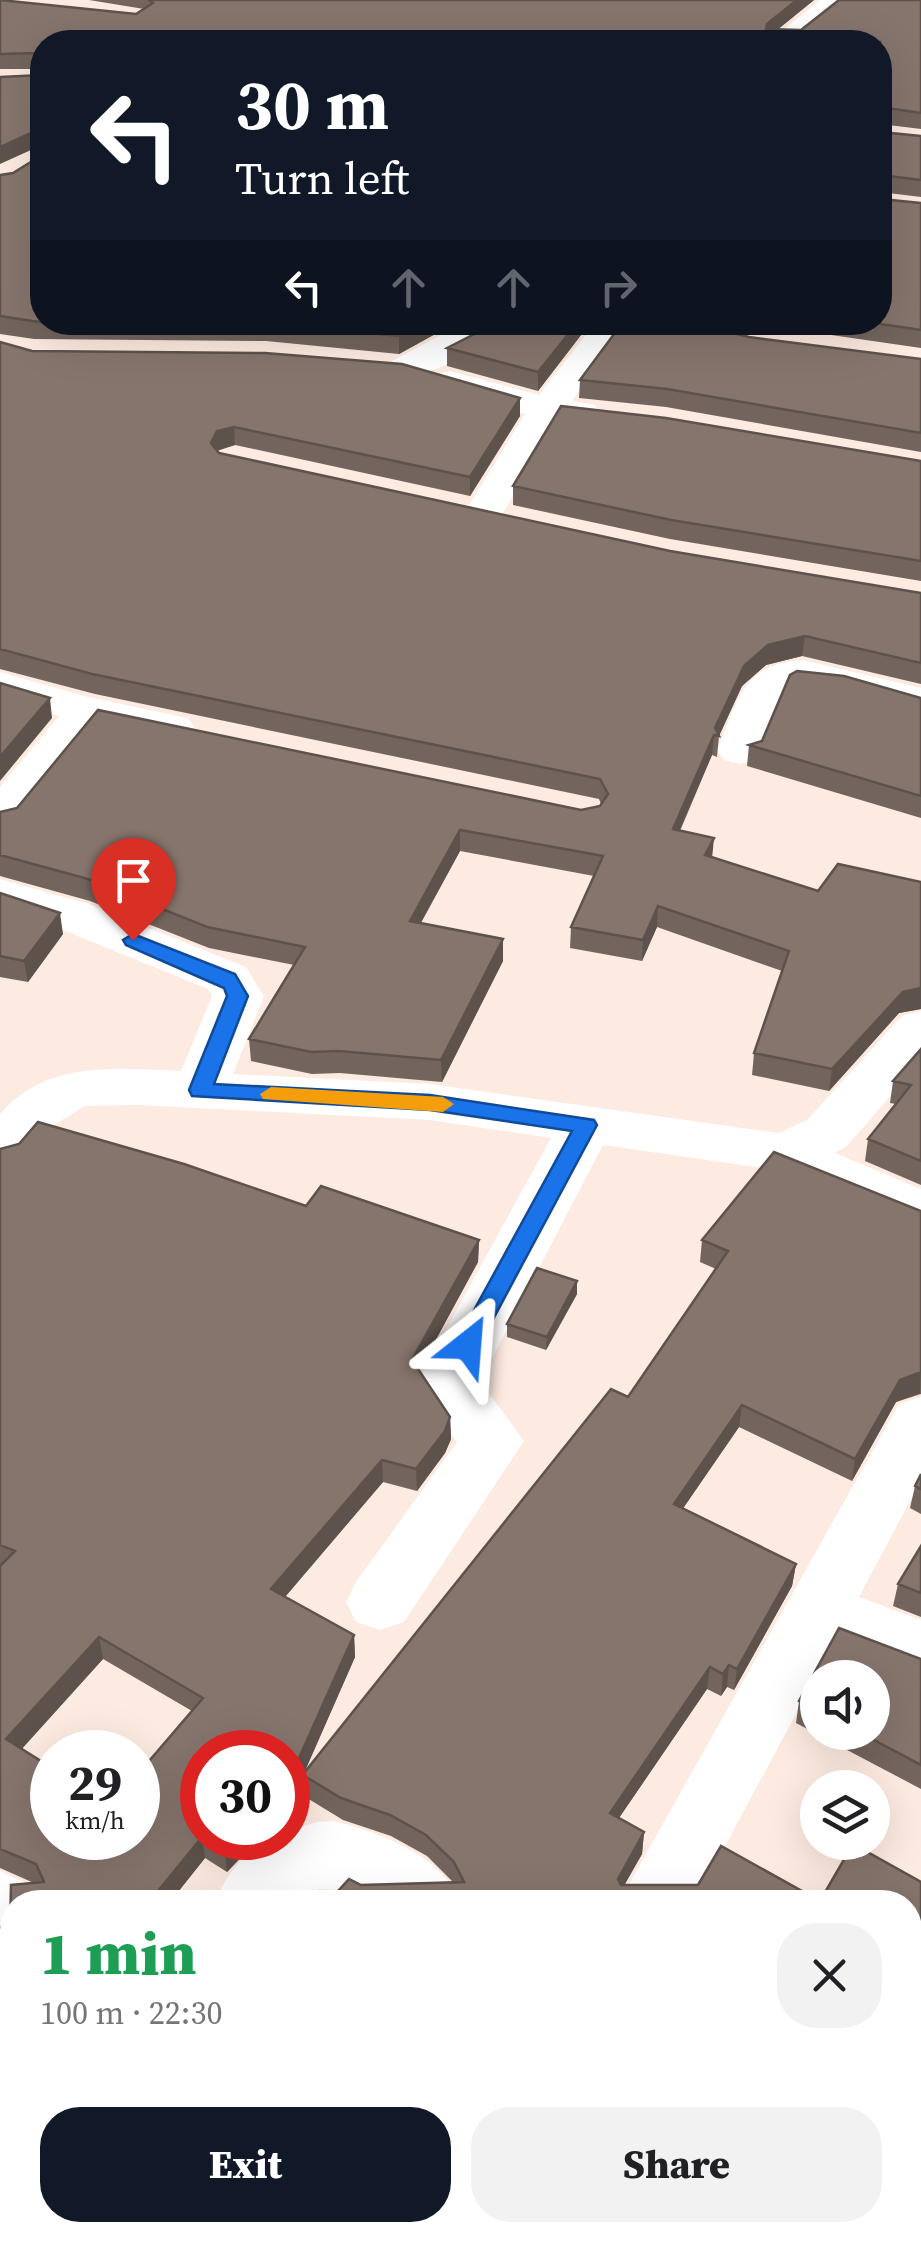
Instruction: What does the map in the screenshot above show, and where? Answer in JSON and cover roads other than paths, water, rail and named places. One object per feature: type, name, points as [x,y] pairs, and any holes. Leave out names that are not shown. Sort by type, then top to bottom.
[{"type":"street","points":[[797,30],[837,0]]},
{"type":"street","points":[[473,335],[388,368],[547,409],[626,418]]},
{"type":"street","points":[[522,523],[465,511],[604,335]]},
{"type":"street","points":[[740,750],[772,681],[784,673],[804,672],[921,702]]},
{"type":"street","points":[[0,685],[88,710],[207,734]]},
{"type":"street","points":[[0,816],[88,710]]},
{"type":"street","points":[[0,894],[70,915],[228,978],[238,996],[200,1090]]},
{"type":"street","points":[[778,1152],[806,1146],[828,1134],[921,1028]]},
{"type":"street","points":[[0,1151],[30,1114],[22,1098],[78,1088],[430,1102],[778,1152],[921,1211]]},
{"type":"street","points":[[380,1602],[492,1441],[446,1384],[586,1125]]},
{"type":"street","points":[[663,1890],[921,1421]]},
{"type":"street","points":[[817,1610],[921,1650]]},
{"type":"street","points":[[265,1890],[298,1860],[331,1852],[364,1864],[404,1890]]}]
